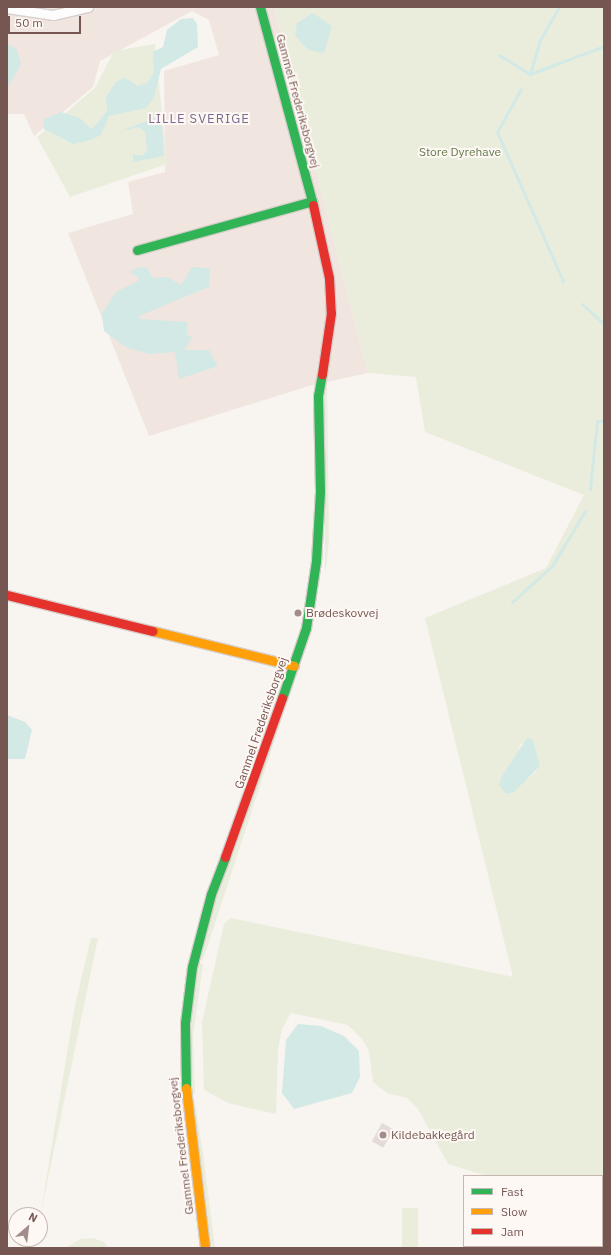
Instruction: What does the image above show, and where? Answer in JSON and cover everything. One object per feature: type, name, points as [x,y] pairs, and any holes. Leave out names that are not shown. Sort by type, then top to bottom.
[{"type":"street","points":[[7,8],[53,15],[88,7]]},
{"type":"street","name":"Gammel Frederiksborgvej","points":[[206,1248],[186,1097],[185,1023],[192,967],[211,894],[294,666],[306,628],[316,561],[321,461],[318,396],[332,308],[329,278],[312,201],[260,7]]},
{"type":"street","points":[[137,250],[312,201]]},
{"type":"street","points":[[7,595],[294,666]]},
{"type":"shaded area","points":[[7,7],[274,7],[368,373],[309,386],[149,436],[68,233],[133,214],[128,182],[165,172],[164,71],[219,55],[209,20],[192,11],[100,61],[93,87],[34,136],[24,114],[7,114]]},
{"type":"shaded area","points":[[313,13],[332,26],[324,53],[308,50],[295,35],[297,23]]},
{"type":"shaded area","points":[[193,18],[197,24],[198,47],[161,69],[154,98],[146,108],[109,116],[101,135],[91,140],[73,144],[44,129],[43,120],[61,112],[80,118],[91,129],[94,127],[107,111],[106,97],[116,82],[125,78],[138,86],[147,83],[154,73],[153,52],[163,47],[167,30],[181,19]]},
{"type":"shaded area","points":[[7,43],[17,50],[21,65],[7,88]]},
{"type":"shaded area","points":[[155,118],[162,124],[164,156],[133,162],[133,154],[143,156],[147,150],[145,132],[139,127],[120,131]]},
{"type":"shaded area","points":[[139,267],[147,268],[153,278],[167,277],[181,285],[192,267],[210,268],[209,287],[141,315],[138,319],[187,322],[187,335],[192,337],[184,350],[209,350],[218,366],[179,379],[175,352],[150,354],[127,348],[104,331],[102,314],[116,292],[138,281],[139,278],[130,272]]},
{"type":"shaded area","points":[[7,715],[25,722],[32,730],[25,759],[7,759]]},
{"type":"shaded area","points":[[527,738],[533,740],[540,766],[514,792],[506,794],[499,785],[502,776]]},
{"type":"shaded area","points":[[298,1024],[321,1026],[344,1036],[359,1051],[360,1077],[352,1093],[294,1109],[282,1093],[286,1040]]},
{"type":"green space","name":"Store Dyrehave","points":[[274,7],[604,7],[604,1248],[592,1247],[603,1247],[603,1175],[484,1175],[448,1164],[418,1109],[407,1098],[387,1093],[373,1082],[369,1051],[362,1039],[348,1025],[291,1013],[282,1029],[278,1049],[276,1114],[228,1103],[204,1090],[202,1022],[224,924],[231,918],[513,977],[425,618],[546,568],[584,495],[425,432],[416,377],[368,373]],"holes":[[[533,740],[536,772],[506,794],[502,776],[516,758],[521,744]]]},
{"type":"green space","points":[[155,44],[167,164],[70,197],[37,137],[95,88],[114,51]]},
{"type":"green space","points":[[327,375],[329,541],[325,576],[324,399]]},
{"type":"green space","points":[[285,709],[203,960],[201,959],[215,898]]},
{"type":"green space","points":[[91,938],[98,938],[42,1207],[75,1005]]},
{"type":"green space","points":[[199,963],[203,964],[193,1037],[195,1095],[192,1093],[191,1020]]},
{"type":"green space","points":[[195,1103],[215,1248],[212,1248],[192,1107]]},
{"type":"green space","points":[[402,1208],[418,1208],[418,1248],[402,1248]]},
{"type":"green space","points":[[93,1238],[104,1242],[108,1248],[66,1248],[80,1239]]},
{"type":"building","name":"Kildebakkegård","points":[[382,1123],[393,1129],[383,1148],[372,1141]]},
{"type":"waterway","points":[[530,74],[540,40],[559,7]]},
{"type":"waterway","points":[[530,74],[604,46]]},
{"type":"waterway","points":[[499,55],[530,74]]},
{"type":"waterway","points":[[521,89],[497,132],[563,281]]},
{"type":"waterway","points":[[582,304],[604,324]]},
{"type":"waterway","points":[[590,489],[597,421],[604,421]]},
{"type":"waterway","points":[[512,602],[552,566],[585,511]]},
{"type":"traffic: fast","points":[[260,7],[313,205]]},
{"type":"traffic: fast","points":[[137,250],[312,201]]},
{"type":"traffic: fast","points":[[282,698],[306,628],[316,561],[320,491],[318,396],[322,374]]},
{"type":"traffic: fast","points":[[186,1088],[185,1023],[192,967],[211,894],[225,857]]},
{"type":"traffic: slow","points":[[153,631],[294,666]]},
{"type":"traffic: slow","points":[[186,1088],[205,1248]]},
{"type":"traffic: jam","points":[[313,205],[329,278],[331,313],[322,374]]},
{"type":"traffic: jam","points":[[7,595],[153,631]]},
{"type":"traffic: jam","points":[[225,857],[282,698]]},
{"type":"place","name":"Brødeskovvej","points":[[298,613]]},
{"type":"place","name":"Kildebakkegård","points":[[383,1135]]},
{"type":"district","name":"LILLE SVERIGE","points":[[199,119]]}]
